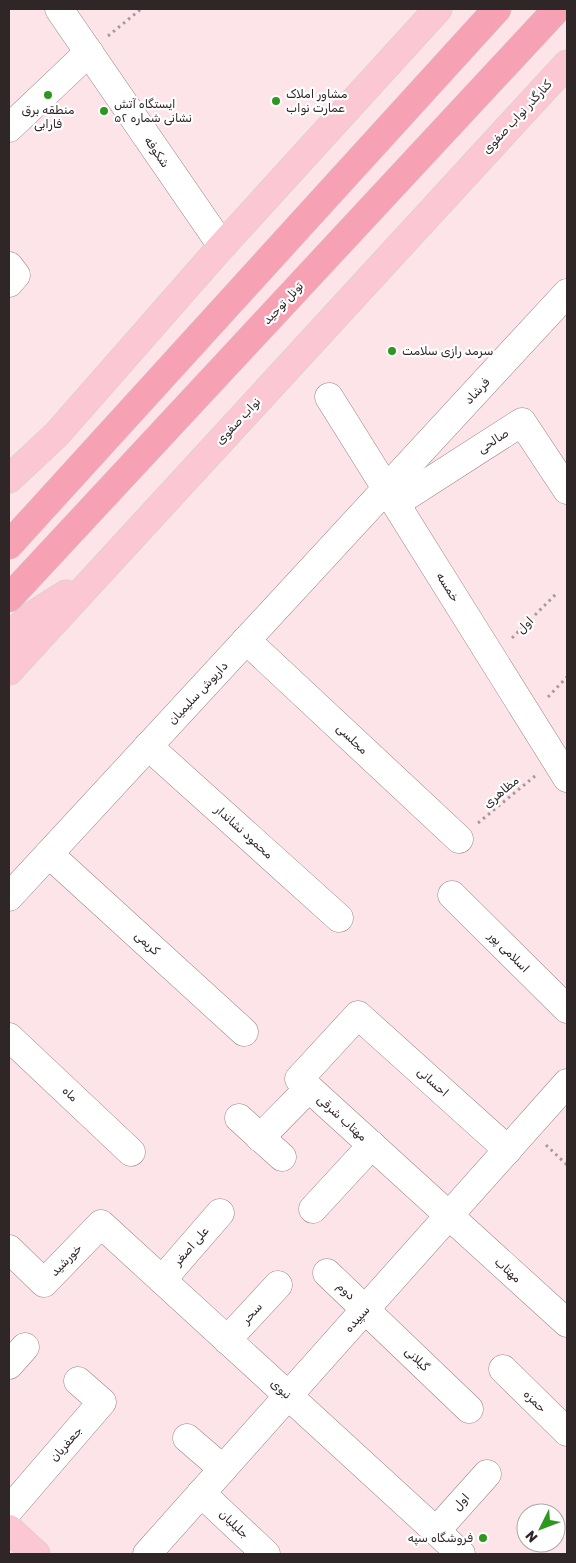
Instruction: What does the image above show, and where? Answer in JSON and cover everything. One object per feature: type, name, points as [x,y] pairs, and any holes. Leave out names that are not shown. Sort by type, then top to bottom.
[{"type":"highway","points":[[9,545],[497,9]]},
{"type":"highway","name":"تونل توحید","points":[[9,598],[557,9]]},
{"type":"main road","points":[[9,498],[57,434],[222,246],[438,9]]},
{"type":"main road","name":"کنارگذر نواب صفوی","points":[[468,171],[567,64]]},
{"type":"main road","name":"نواب صفوی","points":[[9,671],[468,171]]},
{"type":"main road","points":[[9,478],[57,434]]},
{"type":"main road","points":[[9,636],[33,615],[93,578]]},
{"type":"main road","points":[[9,1529],[36,1554]]},
{"type":"street","name":"شکوفه","points":[[59,9],[222,246]]},
{"type":"street","points":[[9,128],[89,52]]},
{"type":"street","name":"فرشاد","points":[[391,496],[567,293]]},
{"type":"street","name":"خمسه","points":[[330,397],[561,768]]},
{"type":"street","name":"صالحی","points":[[391,496],[522,422],[567,490]]},
{"type":"street","name":"داریوش سلیمیان","points":[[9,897],[246,640],[391,496]]},
{"type":"street","name":"مجلسی","points":[[246,640],[458,839]]},
{"type":"street","name":"محمود نشاندار","points":[[148,746],[339,918]]},
{"type":"street","name":"کریمی","points":[[49,854],[244,1032]]},
{"type":"street","name":"اسلامی پور","points":[[452,895],[567,1009]]},
{"type":"street","name":"مهتاب شرقی","points":[[358,1016],[299,1079],[449,1216]]},
{"type":"street","name":"احسانی","points":[[358,1016],[508,1150]]},
{"type":"street","name":"ماه","points":[[9,1037],[131,1152]]},
{"type":"street","name":"سپیده","points":[[147,1554],[567,1083]]},
{"type":"street","points":[[260,1138],[309,1088]]},
{"type":"street","points":[[238,1118],[282,1158]]},
{"type":"street","points":[[313,1208],[372,1146]]},
{"type":"street","name":"علی اصغر","points":[[162,1280],[220,1212]]},
{"type":"street","name":"مهتاب","points":[[449,1216],[567,1323]]},
{"type":"street","name":"نبوی","points":[[101,1224],[461,1554]]},
{"type":"street","name":"خورشید","points":[[9,1249],[44,1283],[101,1224]]},
{"type":"street","name":"دوم","points":[[327,1273],[365,1309]]},
{"type":"street","name":"سحر","points":[[227,1340],[278,1285]]},
{"type":"street","name":"گیلانی","points":[[365,1309],[469,1410]]},
{"type":"street","name":"حمزه","points":[[503,1370],[567,1432]]},
{"type":"street","name":"جعفریان","points":[[9,1510],[102,1402],[78,1381]]},
{"type":"street","points":[[187,1438],[223,1469]]},
{"type":"street","name":"اول","points":[[436,1531],[487,1474]]},
{"type":"street","name":"جلیلیان","points":[[202,1493],[266,1554]]},
{"type":"path","points":[[89,52],[141,9]]},
{"type":"path","name":"اول","points":[[492,658],[557,593]]},
{"type":"path","name":"مظاهری","points":[[458,839],[561,768]]},
{"type":"place","name":"منطقه برق فارابی","points":[[48,95]]},
{"type":"place","name":"مشاور املاک عمارت نواب","points":[[276,101]]},
{"type":"place","name":"ایستگاه آتش نشانی شماره ۵۲","points":[[104,111]]},
{"type":"place","name":"سرمد رازی سلامت","points":[[392,351]]},
{"type":"place","name":"فروشگاه سپه","points":[[483,1538]]}]
